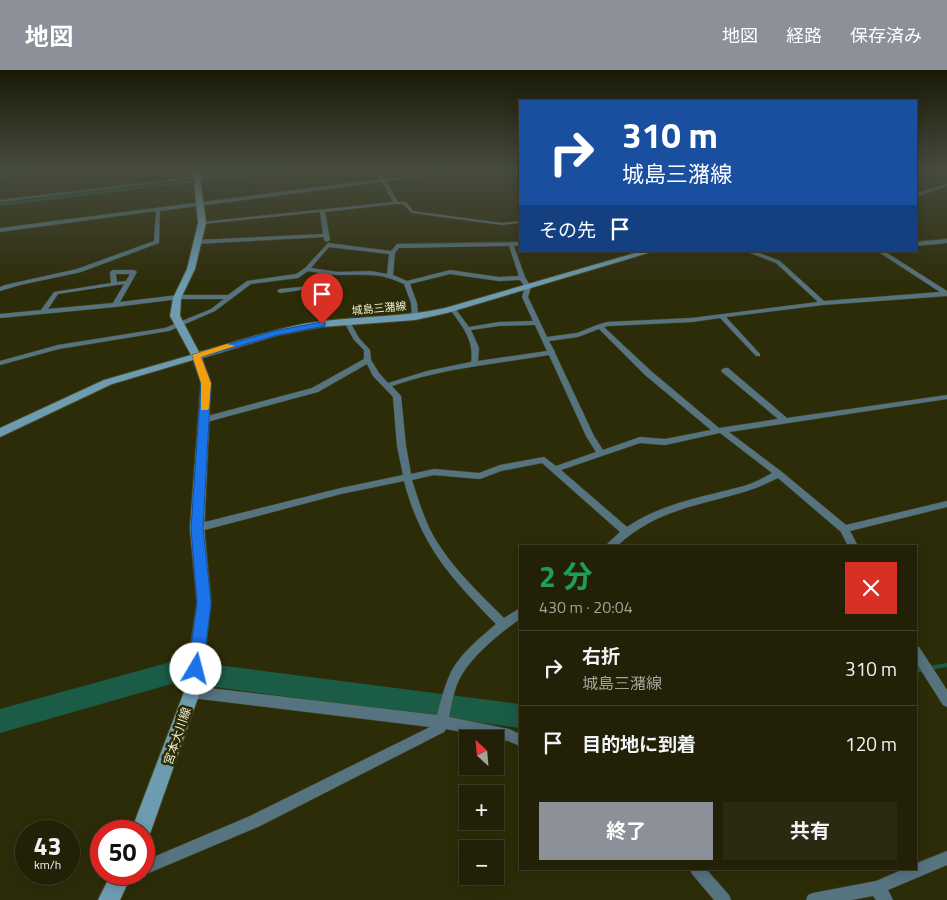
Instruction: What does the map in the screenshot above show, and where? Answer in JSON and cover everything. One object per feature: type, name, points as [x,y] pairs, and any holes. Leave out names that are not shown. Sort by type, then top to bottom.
[{"type":"main road","name":"宮本大川線","points":[[145,820],[176,740],[192,687],[198,656],[204,603],[197,528],[206,383],[196,355],[175,316],[177,298],[191,269],[202,222],[201,209]]},
{"type":"main road","name":"城島三潴線","points":[[0,433],[108,382],[196,355],[293,329],[348,322],[415,317],[528,287],[632,254],[645,252]]},
{"type":"main road","points":[[109,900],[118,885]]},
{"type":"street","points":[[0,230],[167,209]]},
{"type":"street","points":[[202,222],[334,209]]},
{"type":"street","points":[[409,209],[412,212],[502,224],[519,222]]},
{"type":"street","points":[[0,289],[21,281],[53,277],[101,263],[157,242],[158,210]]},
{"type":"street","points":[[322,210],[328,245]]},
{"type":"street","points":[[196,242],[231,238],[298,238],[326,235]]},
{"type":"street","points":[[917,244],[947,241]]},
{"type":"street","points":[[390,276],[392,253],[397,246],[519,244]]},
{"type":"street","points":[[328,245],[392,253]]},
{"type":"street","points":[[0,364],[51,348],[167,330],[213,310],[249,282],[291,278],[307,269],[328,245]]},
{"type":"street","points":[[511,245],[517,258],[521,278],[528,287],[525,297],[590,436],[601,454]]},
{"type":"street","points":[[751,252],[778,262],[823,304]]},
{"type":"street","points":[[882,252],[946,293]]},
{"type":"street","points":[[307,269],[325,270],[338,274],[365,272],[390,276],[407,283],[450,272],[499,279],[521,278]]},
{"type":"street","points":[[280,291],[313,287],[313,279],[325,270]]},
{"type":"street","points":[[114,284],[113,272],[134,272],[115,305]]},
{"type":"street","points":[[43,312],[56,293],[128,282]]},
{"type":"street","points":[[407,283],[414,303],[415,317]]},
{"type":"street","points":[[546,339],[578,335],[599,326],[722,317],[823,304],[946,293]]},
{"type":"street","points":[[0,316],[177,298],[230,298]]},
{"type":"street","points":[[452,308],[467,329],[476,347],[477,354],[474,363]]},
{"type":"street","points":[[722,317],[758,354]]},
{"type":"street","points":[[348,322],[356,339],[367,350],[368,360],[386,386],[397,396],[400,447],[424,527],[468,588],[502,624]]},
{"type":"street","points":[[467,329],[499,324],[537,323]]},
{"type":"street","points":[[599,326],[648,373],[779,474],[844,529],[853,545]]},
{"type":"street","points":[[386,386],[430,371],[552,352]]},
{"type":"street","points":[[204,420],[315,390],[368,360]]},
{"type":"street","points":[[726,370],[786,422]]},
{"type":"street","points":[[555,469],[640,440],[664,442],[720,430],[786,422],[947,397]]},
{"type":"street","points":[[197,528],[408,477],[434,472],[480,476],[500,468],[544,460],[625,531]]},
{"type":"street","points":[[612,545],[625,531],[672,506],[746,488],[779,474]]},
{"type":"street","points":[[844,529],[947,504]]},
{"type":"street","points":[[155,863],[254,821],[440,728],[448,694],[458,670],[502,624],[519,614]]},
{"type":"street","points":[[917,655],[947,700]]},
{"type":"street","points":[[192,687],[442,722],[509,735],[519,740]]},
{"type":"street","points":[[813,900],[876,888],[947,858]]},
{"type":"street","points":[[698,870],[724,900]]},
{"type":"street","points":[[876,888],[886,900]]},
{"type":"waterway","points":[[930,668],[947,665]]},
{"type":"waterway","points":[[917,671],[924,669]]},
{"type":"waterway","points":[[0,721],[178,671],[519,716]]},
{"type":"slow traffic","points":[[204,408],[206,383],[196,355],[230,346]]},
{"type":"route","points":[[196,669],[204,603],[197,528],[198,483],[206,383],[196,355],[277,333],[322,324]]}]
